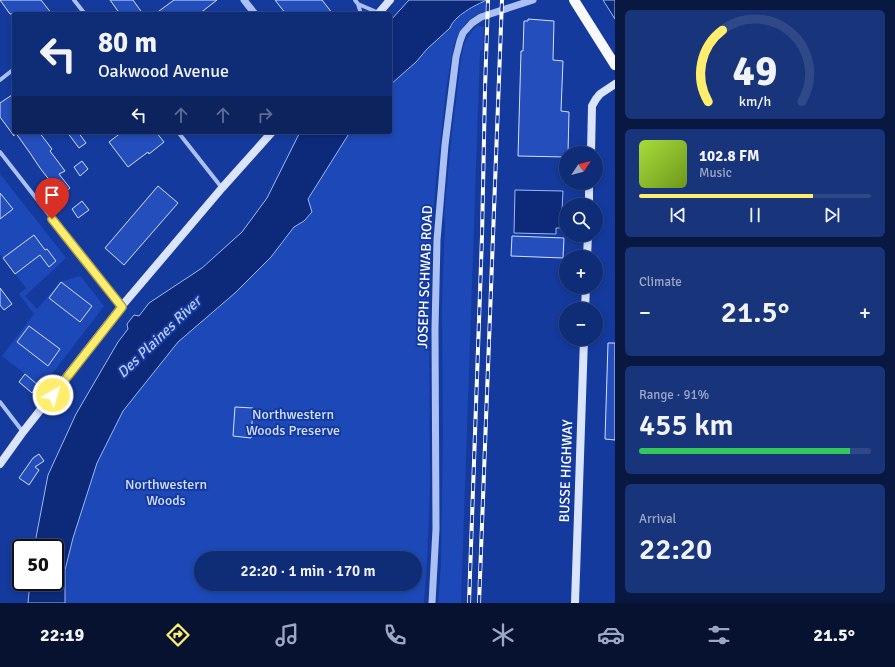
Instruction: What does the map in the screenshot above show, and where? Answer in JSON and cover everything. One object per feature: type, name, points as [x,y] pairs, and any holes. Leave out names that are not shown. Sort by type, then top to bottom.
[{"type":"main road","points":[[379,12],[390,0]]},
{"type":"main road","points":[[574,0],[615,65]]},
{"type":"main road","points":[[591,146],[592,106],[600,94],[615,84]]},
{"type":"main road","points":[[0,464],[122,307],[222,188],[270,134]]},
{"type":"main road","name":"BUSSE HIGHWAY","points":[[575,603],[584,346]]},
{"type":"street","points":[[74,0],[83,12]]},
{"type":"street","points":[[244,0],[253,12]]},
{"type":"street","name":"JOSEPH SCHWAB ROAD","points":[[432,603],[436,529],[435,329],[437,240],[441,184],[456,57],[463,33],[472,23],[482,17],[533,0]]},
{"type":"street","points":[[357,2],[376,12]]},
{"type":"street","points":[[357,2],[361,12]]},
{"type":"street","points":[[0,80],[12,71]]},
{"type":"street","points":[[180,134],[222,188]]},
{"type":"street","points":[[0,152],[122,307]]},
{"type":"street","points":[[0,402],[24,432]]},
{"type":"green space","name":"Northwestern Woods","points":[[485,1],[485,11],[476,15],[467,22],[460,31],[454,44],[447,83],[437,170],[431,236],[429,322],[430,487],[424,603],[65,603],[65,570],[73,538],[97,463],[123,411],[178,342],[235,293],[271,257],[294,227],[304,221],[308,199],[349,134],[392,134],[392,83],[433,44],[458,17]]},
{"type":"green space","points":[[478,25],[484,27],[483,50],[480,51],[461,603],[438,603],[441,565],[443,435],[442,305],[444,216],[451,139],[464,45],[472,31]]},
{"type":"green space","points":[[0,174],[104,306],[42,387],[2,356],[34,314],[19,294],[26,288],[0,254]],"holes":[[[66,258],[80,276],[60,282],[37,309],[25,296]]]},
{"type":"water","points":[[409,0],[487,0],[460,15],[450,28],[392,83],[392,19]]},
{"type":"water","points":[[603,0],[615,0],[615,19]]},
{"type":"water","name":"Des Plaines River","points":[[299,134],[349,134],[308,199],[312,212],[304,221],[294,227],[271,257],[235,293],[178,342],[123,411],[97,463],[73,538],[65,570],[65,603],[28,603],[29,591],[64,591],[64,539],[36,539],[48,475],[76,414],[118,342],[128,329],[127,324],[134,315],[139,316],[149,303],[202,268],[242,232],[267,198]]},
{"type":"water","points":[[515,190],[563,191],[563,198],[559,198],[559,228],[556,228],[556,234],[514,233]]},
{"type":"building","points":[[0,0],[41,0],[50,12],[12,12],[12,14],[10,14]]},
{"type":"building","points":[[110,0],[133,0],[142,12],[119,12]]},
{"type":"building","points":[[174,0],[217,0],[202,12],[158,12]]},
{"type":"building","points":[[275,0],[322,0],[331,12],[284,12]]},
{"type":"building","points":[[528,19],[554,21],[553,60],[563,61],[561,111],[569,112],[568,146],[559,146],[559,157],[518,156],[521,51],[523,51],[524,21],[528,21]]},
{"type":"building","points":[[12,95],[12,133],[0,117],[0,103]]},
{"type":"building","points":[[16,134],[41,134],[52,149],[50,151],[65,171],[59,174],[70,188],[61,195]]},
{"type":"building","points":[[68,134],[79,134],[86,143],[79,148]]},
{"type":"building","points":[[119,134],[158,134],[164,142],[149,154],[148,152],[128,167],[109,142]]},
{"type":"building","points":[[82,161],[88,169],[80,176],[74,167]]},
{"type":"building","points":[[158,186],[178,203],[124,265],[105,248]]},
{"type":"building","points":[[0,193],[13,209],[0,219]]},
{"type":"building","points":[[82,201],[89,210],[78,218],[72,209]]},
{"type":"building","points":[[34,235],[45,250],[47,249],[56,261],[49,267],[40,255],[15,274],[3,258]]},
{"type":"building","points":[[512,236],[559,238],[559,242],[564,242],[563,250],[559,250],[559,258],[511,256]]},
{"type":"building","points":[[61,282],[92,306],[80,322],[49,298]]},
{"type":"building","points":[[0,288],[12,304],[4,310],[0,305]]},
{"type":"building","points":[[29,326],[60,349],[48,366],[17,342]]},
{"type":"building","points":[[608,343],[615,343],[615,440],[605,439]]},
{"type":"building","points":[[25,374],[38,385],[32,393],[19,382]]},
{"type":"building","points":[[235,407],[253,408],[251,438],[233,436]]},
{"type":"building","points":[[39,454],[44,461],[35,467],[39,470],[29,485],[19,478],[33,458]]},
{"type":"railway","points":[[469,603],[482,236],[488,0]]},
{"type":"railway","points":[[479,603],[502,0]]},
{"type":"route","points":[[52,219],[122,307],[53,395]]},
{"type":"park label","name":"Northwestern Woods Preserve","points":[[293,422]]}]
